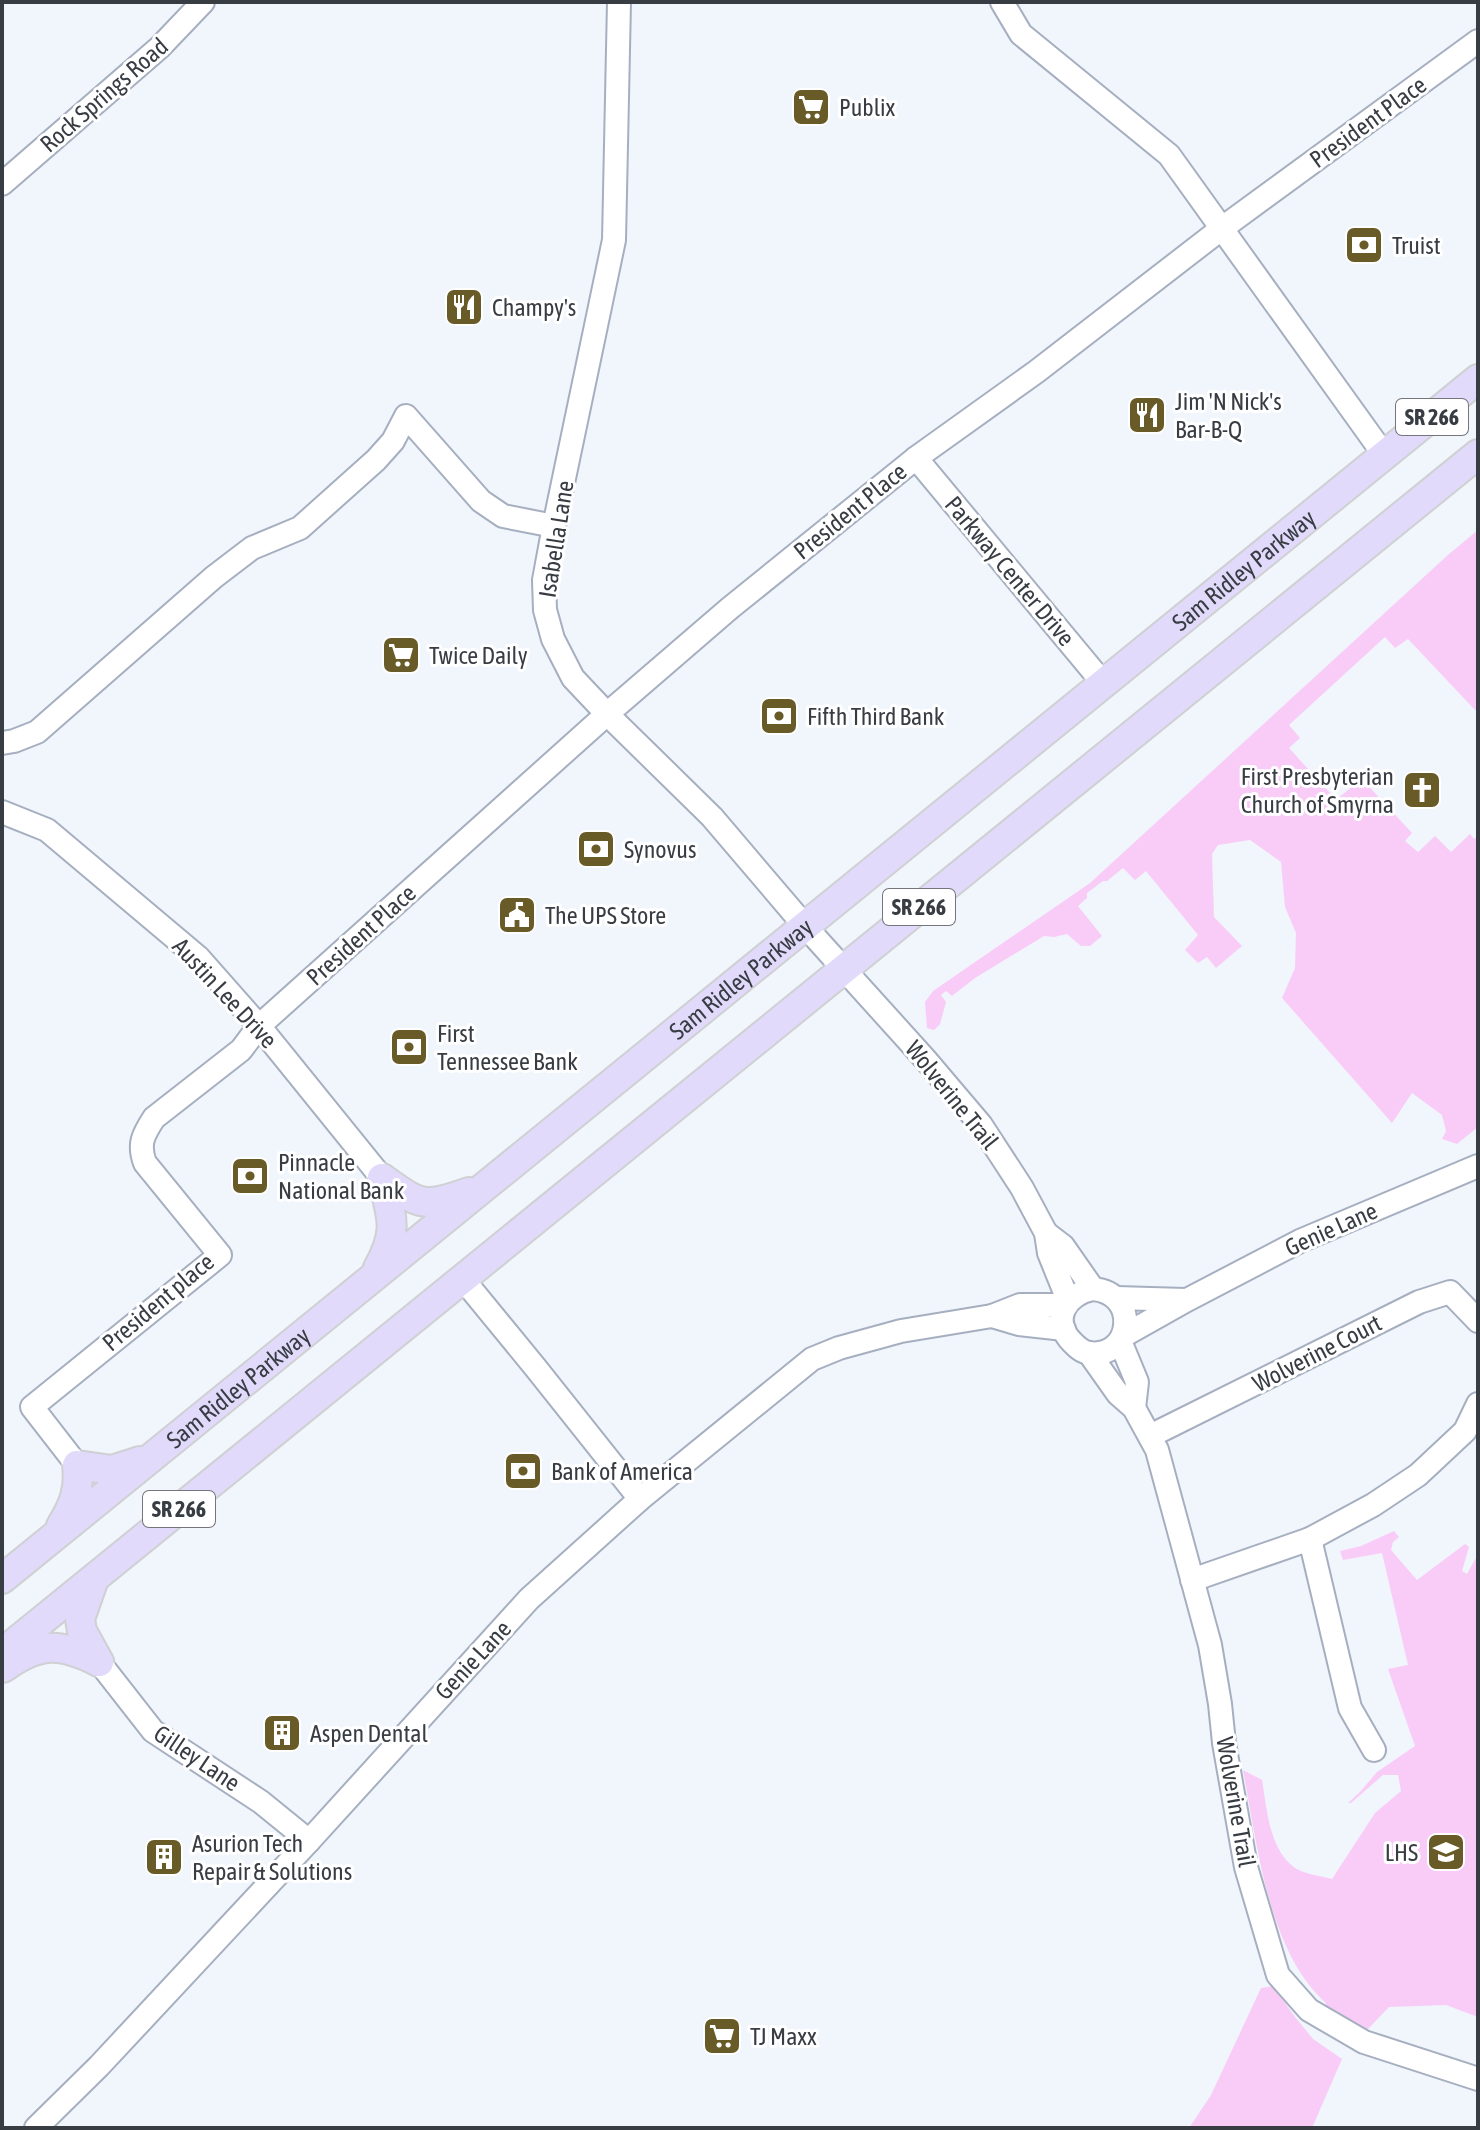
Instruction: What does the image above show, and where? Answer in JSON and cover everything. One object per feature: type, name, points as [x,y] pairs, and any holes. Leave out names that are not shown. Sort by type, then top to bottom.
[{"type":"main road","name":"Sam Ridley Parkway","points":[[2,1579],[1478,379]]},
{"type":"main road","name":"SR 266","points":[[2,1653],[1478,454]]},
{"type":"main road","points":[[382,1178],[410,1198],[426,1202],[445,1200],[481,1188]]},
{"type":"main road","points":[[374,1275],[388,1250],[393,1233],[391,1210],[382,1178]]},
{"type":"main road","points":[[54,1537],[75,1502],[79,1481],[77,1465],[112,1470],[150,1457]]},
{"type":"main road","points":[[94,1579],[80,1619],[82,1631],[99,1662]]},
{"type":"main road","points":[[2,1668],[22,1654],[58,1646],[78,1651],[99,1662]]},
{"type":"street","name":"Rock Springs Road","points":[[2,184],[142,64],[203,2]]},
{"type":"street","name":"Isabella Lane","points":[[619,2],[614,240],[554,526],[544,580],[545,610],[553,639],[573,678],[693,797],[843,969]]},
{"type":"street","points":[[1002,2],[1021,34],[1169,155],[1385,456]]},
{"type":"street","name":"President Place","points":[[259,1026],[730,608],[916,458],[1036,372],[1221,229],[1478,41]]},
{"type":"street","points":[[2,743],[37,732],[214,577],[252,548],[300,528],[376,460],[393,441],[406,416],[481,501],[503,516],[554,526]]},
{"type":"street","name":"Parkway Center Drive","points":[[916,458],[1103,683]]},
{"type":"street","name":"Austin Lee Drive","points":[[2,812],[47,830],[199,958],[259,1026],[382,1178]]},
{"type":"street","name":"Wolverine Trail","points":[[843,969],[981,1125],[1022,1188],[1046,1233],[1049,1253],[1066,1303]]},
{"type":"street","name":"President place","points":[[77,1465],[32,1407],[220,1255],[145,1163],[141,1150],[145,1132],[154,1118],[241,1050],[259,1026]]},
{"type":"street","name":"Genie Lane","points":[[1122,1339],[1187,1300],[1300,1241],[1478,1166]]},
{"type":"street","name":"Wolverine Trail","points":[[1046,1233],[1063,1246],[1093,1289]]},
{"type":"street","points":[[462,1278],[640,1499]]},
{"type":"street","points":[[1093,1289],[1116,1298],[1126,1323],[1122,1339],[1104,1351],[1089,1353],[1079,1349],[1068,1338],[1062,1322],[1066,1303],[1082,1291],[1093,1289]]},
{"type":"street","name":"Wolverine Court","points":[[1150,1436],[1419,1302],[1450,1292],[1478,1321]]},
{"type":"street","name":"Genie Lane","points":[[1116,1298],[1187,1300]]},
{"type":"street","name":"Genie Lane","points":[[36,2128],[99,2066],[309,1841],[529,1599],[640,1499],[812,1359],[824,1352],[901,1331],[992,1316],[1020,1305],[1066,1303]]},
{"type":"street","name":"Genie Lane","points":[[992,1316],[1019,1324],[1064,1329]]},
{"type":"street","name":"Wolverine Trail","points":[[1122,1339],[1137,1382],[1134,1408]]},
{"type":"street","name":"Wolverine Trail","points":[[1089,1353],[1118,1394],[1134,1408],[1157,1450],[1210,1645],[1246,1867],[1278,1975],[1309,2010],[1364,2042],[1478,2079]]},
{"type":"street","points":[[1192,1580],[1310,1539],[1373,1505],[1418,1475],[1465,1431],[1478,1404]]},
{"type":"street","points":[[1310,1539],[1350,1708],[1374,1750]]},
{"type":"street","name":"Gilley Lane","points":[[99,1662],[153,1731],[261,1802],[309,1841]]},
{"type":"shaded area","points":[[1478,530],[1478,708],[1475,710],[1408,639],[1395,648],[1385,637],[1289,725],[1300,738],[1289,748],[1338,798],[1362,779],[1412,833],[1405,841],[1418,852],[1435,836],[1451,852],[1470,834],[1474,839],[1478,836],[1478,1127],[1457,1144],[1442,1139],[1446,1131],[1442,1115],[1412,1093],[1392,1123],[1282,998],[1295,968],[1296,933],[1285,907],[1281,862],[1250,840],[1218,845],[1212,854],[1214,917],[1242,946],[1216,968],[1207,957],[1198,963],[1185,950],[1198,935],[1146,871],[1135,880],[1123,868],[1087,893],[1087,898],[1078,906],[1102,936],[1090,946],[1081,946],[1067,934],[1044,936],[975,978],[952,996],[946,991],[941,995],[946,1002],[940,1024],[934,1030],[927,1028],[925,1002],[933,991],[1090,883]]},
{"type":"shaded area","points":[[1394,1531],[1399,1537],[1393,1542],[1391,1550],[1417,1580],[1465,1544],[1469,1547],[1462,1571],[1467,1574],[1478,1554],[1478,2017],[1446,2005],[1389,2007],[1366,2031],[1325,2007],[1326,2003],[1306,1981],[1291,1955],[1268,1895],[1243,1770],[1262,1780],[1274,1839],[1286,1860],[1299,1870],[1332,1879],[1375,1813],[1401,1791],[1398,1775],[1383,1775],[1348,1803],[1377,1772],[1415,1746],[1388,1669],[1408,1665],[1382,1553],[1343,1560],[1340,1551],[1361,1546]]},
{"type":"shaded area","points":[[1273,1986],[1313,2039],[1342,2059],[1312,2128],[1189,2128],[1211,2095],[1261,1988]]},
{"type":"place","name":"Publix","points":[[811,107]]},
{"type":"place","name":"Truist","points":[[1364,245]]},
{"type":"place","name":"Champy's","points":[[464,307]]},
{"type":"place","name":"Jim 'N Nick's Bar-B-Q","points":[[1147,415]]},
{"type":"place","name":"Twice Daily","points":[[401,655]]},
{"type":"place","name":"Fifth Third Bank","points":[[779,716]]},
{"type":"place","name":"First Presbyterian Church of Smyrna","points":[[1422,790]]},
{"type":"place","name":"Synovus","points":[[596,849]]},
{"type":"place","name":"The UPS Store","points":[[517,915]]},
{"type":"place","name":"First Tennessee Bank","points":[[409,1047]]},
{"type":"place","name":"Pinnacle National Bank","points":[[250,1176]]},
{"type":"place","name":"Bank of America","points":[[523,1471]]},
{"type":"place","name":"Aspen Dental","points":[[282,1733]]},
{"type":"place","name":"LHS","points":[[1446,1852]]},
{"type":"place","name":"Asurion Tech Repair & Solutions","points":[[164,1857]]},
{"type":"place","name":"TJ Maxx","points":[[722,2036]]}]
